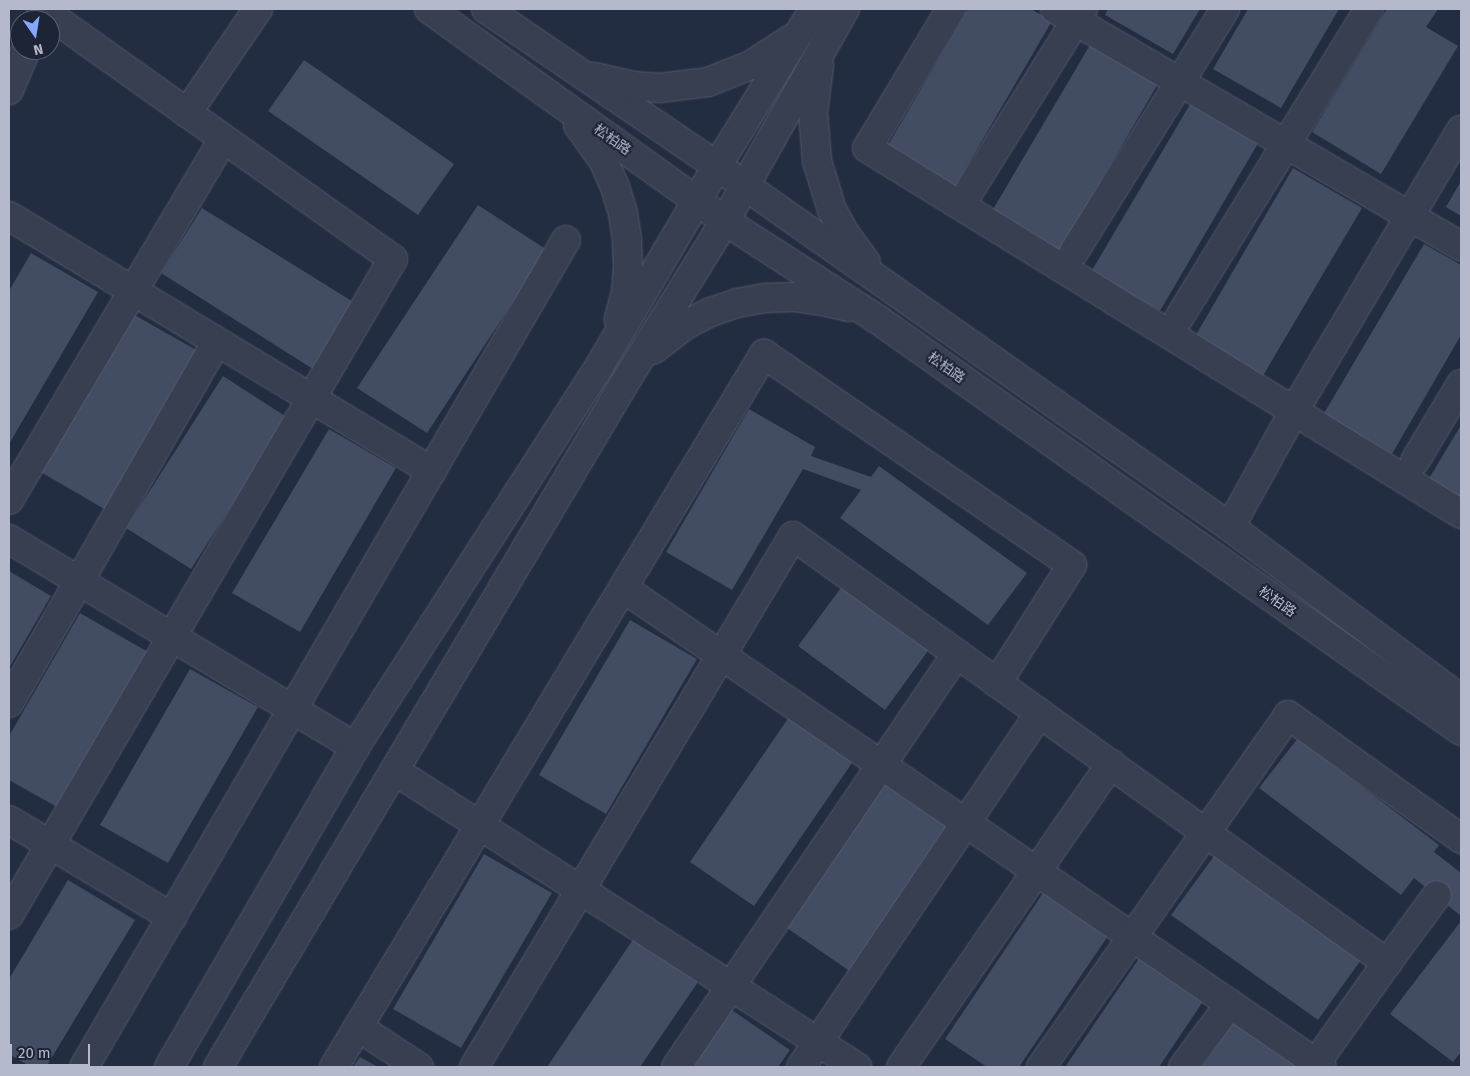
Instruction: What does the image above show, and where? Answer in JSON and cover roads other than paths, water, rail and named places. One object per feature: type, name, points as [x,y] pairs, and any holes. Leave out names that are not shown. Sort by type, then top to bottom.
[{"type":"street","points":[[187,113],[258,9]]},
{"type":"street","name":"松柏路","points":[[429,9],[725,221],[877,320],[1461,732]]},
{"type":"street","points":[[486,9],[717,166],[1230,527],[1461,699]]},
{"type":"street","points":[[218,1067],[627,379],[725,221],[845,9]]},
{"type":"street","points":[[951,9],[867,148],[1461,514]]},
{"type":"street","points":[[1074,252],[1225,9]]},
{"type":"street","points":[[1179,318],[1369,9]]},
{"type":"street","points":[[970,190],[1071,13],[1180,82],[1461,246]]},
{"type":"street","points":[[563,63],[585,74],[633,86],[683,86],[730,75],[751,65],[790,40],[810,16]]},
{"type":"street","points":[[169,1067],[355,747],[600,365],[717,166],[810,16]]},
{"type":"street","points":[[9,915],[393,259],[187,113],[60,26]]},
{"type":"street","points":[[827,40],[818,72],[813,112],[816,153],[823,186],[844,232],[875,273],[894,290]]},
{"type":"street","points":[[9,90],[22,60]]},
{"type":"street","points":[[547,94],[568,114],[592,144],[615,187],[623,214],[628,240],[626,292],[620,317],[600,365]]},
{"type":"street","points":[[1230,527],[1294,411],[1461,130]]},
{"type":"street","points":[[9,500],[223,139]]},
{"type":"street","points":[[9,216],[432,471]]},
{"type":"street","points":[[84,1067],[566,240]]},
{"type":"street","points":[[627,379],[644,357],[664,339],[687,324],[711,312],[737,303],[765,298],[794,297],[823,301],[851,308],[877,320]]},
{"type":"street","points":[[9,704],[217,342]]},
{"type":"street","points":[[334,1067],[764,354],[1072,565],[997,683]]},
{"type":"street","points":[[1415,461],[1461,384]]},
{"type":"street","points":[[474,1067],[793,536],[1387,963]]},
{"type":"street","points":[[9,539],[355,747]]},
{"type":"street","points":[[623,588],[1037,871],[1317,1066],[1387,963],[1437,895]]},
{"type":"street","points":[[676,1067],[957,654]]},
{"type":"street","points":[[801,1067],[1040,713]]},
{"type":"street","points":[[1041,1067],[1288,715],[1461,839]]},
{"type":"street","points":[[901,1067],[1110,764]]},
{"type":"street","points":[[395,771],[857,1067]]},
{"type":"street","points":[[9,820],[172,916]]},
{"type":"street","points":[[1183,1067],[1230,1004]]},
{"type":"street","points":[[358,1027],[419,1067]]}]
